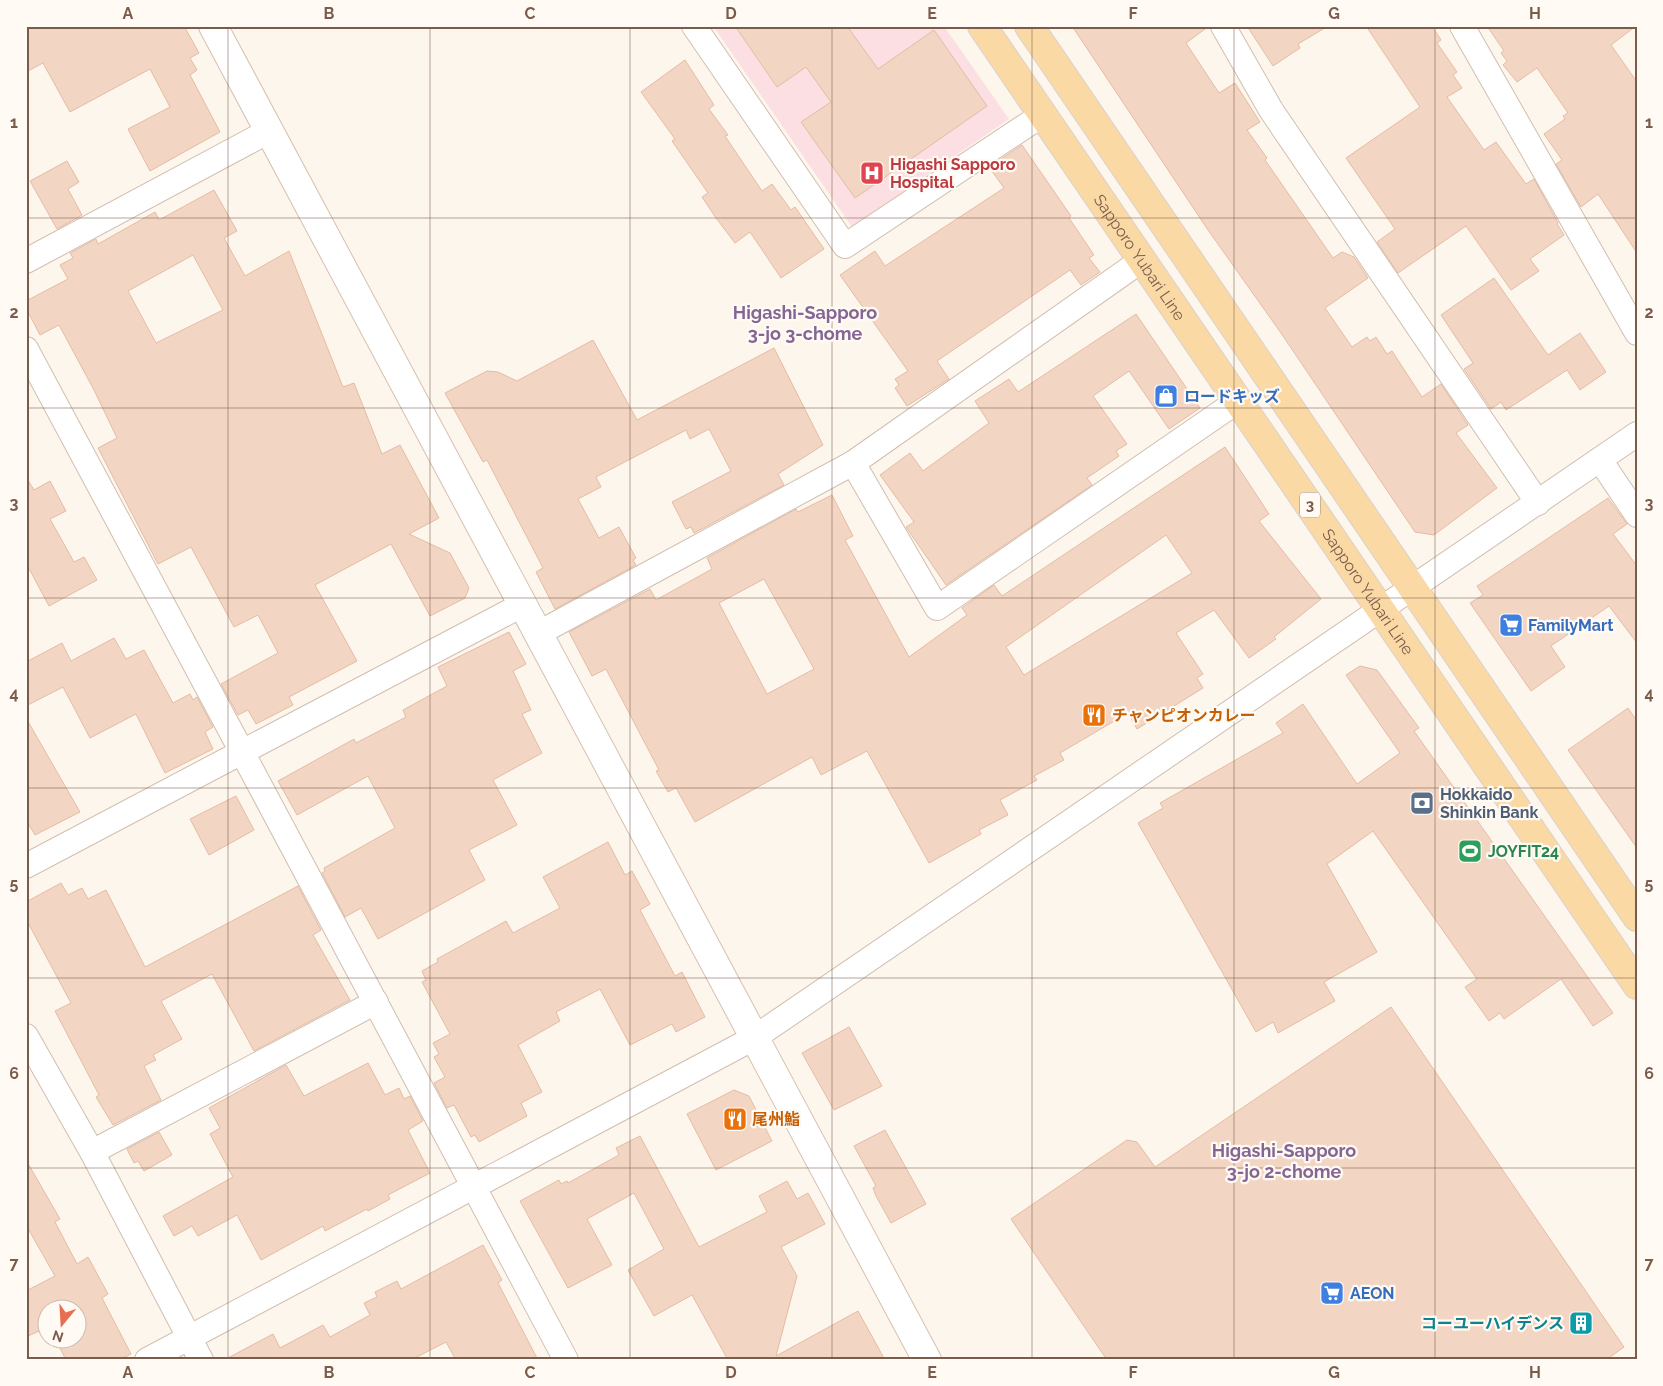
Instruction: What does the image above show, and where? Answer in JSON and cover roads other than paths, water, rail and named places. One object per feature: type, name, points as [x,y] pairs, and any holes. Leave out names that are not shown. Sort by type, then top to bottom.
[{"type":"main road","name":"Sapporo Yubari Line","points":[[982,26],[1637,985]]},
{"type":"main road","name":"3","points":[[1029,26],[1234,325],[1366,523],[1414,588],[1637,917]]},
{"type":"street","points":[[213,26],[927,1360]]},
{"type":"street","points":[[694,26],[845,246],[1042,114]]},
{"type":"street","points":[[1223,26],[1271,110],[1538,503]]},
{"type":"street","points":[[1462,26],[1637,333]]},
{"type":"street","points":[[26,261],[269,130]]},
{"type":"street","points":[[539,632],[853,463],[1142,260]]},
{"type":"street","points":[[26,349],[566,1360]]},
{"type":"street","points":[[853,463],[937,608],[1239,400]]},
{"type":"street","points":[[147,1360],[754,1038],[1637,434]]},
{"type":"street","points":[[1600,460],[1637,515]]},
{"type":"street","points":[[26,866],[522,605]]},
{"type":"street","points":[[92,1152],[376,1002]]},
{"type":"street","points":[[26,1036],[92,1152],[201,1360]]},
{"type":"place","name":"Higashi Sapporo Hospital","points":[[872,173]]},
{"type":"place","name":"ロードキッズ","points":[[1166,396]]},
{"type":"place","name":"FamilyMart","points":[[1511,625]]},
{"type":"place","name":"チャンピオンカレー","points":[[1094,715]]},
{"type":"place","name":"Hokkaido Shinkin Bank","points":[[1422,803]]},
{"type":"place","name":"JOYFIT24","points":[[1470,851]]},
{"type":"place","name":"尾州鮨","points":[[735,1119]]},
{"type":"place","name":"AEON","points":[[1332,1293]]},
{"type":"place","name":"コーユーハイデンス","points":[[1581,1323]]},
{"type":"district","name":"Higashi-Sapporo 3-jo 3-chome","points":[[805,323]]},
{"type":"district","name":"Higashi-Sapporo 3-jo 2-chome","points":[[1284,1161]]}]
